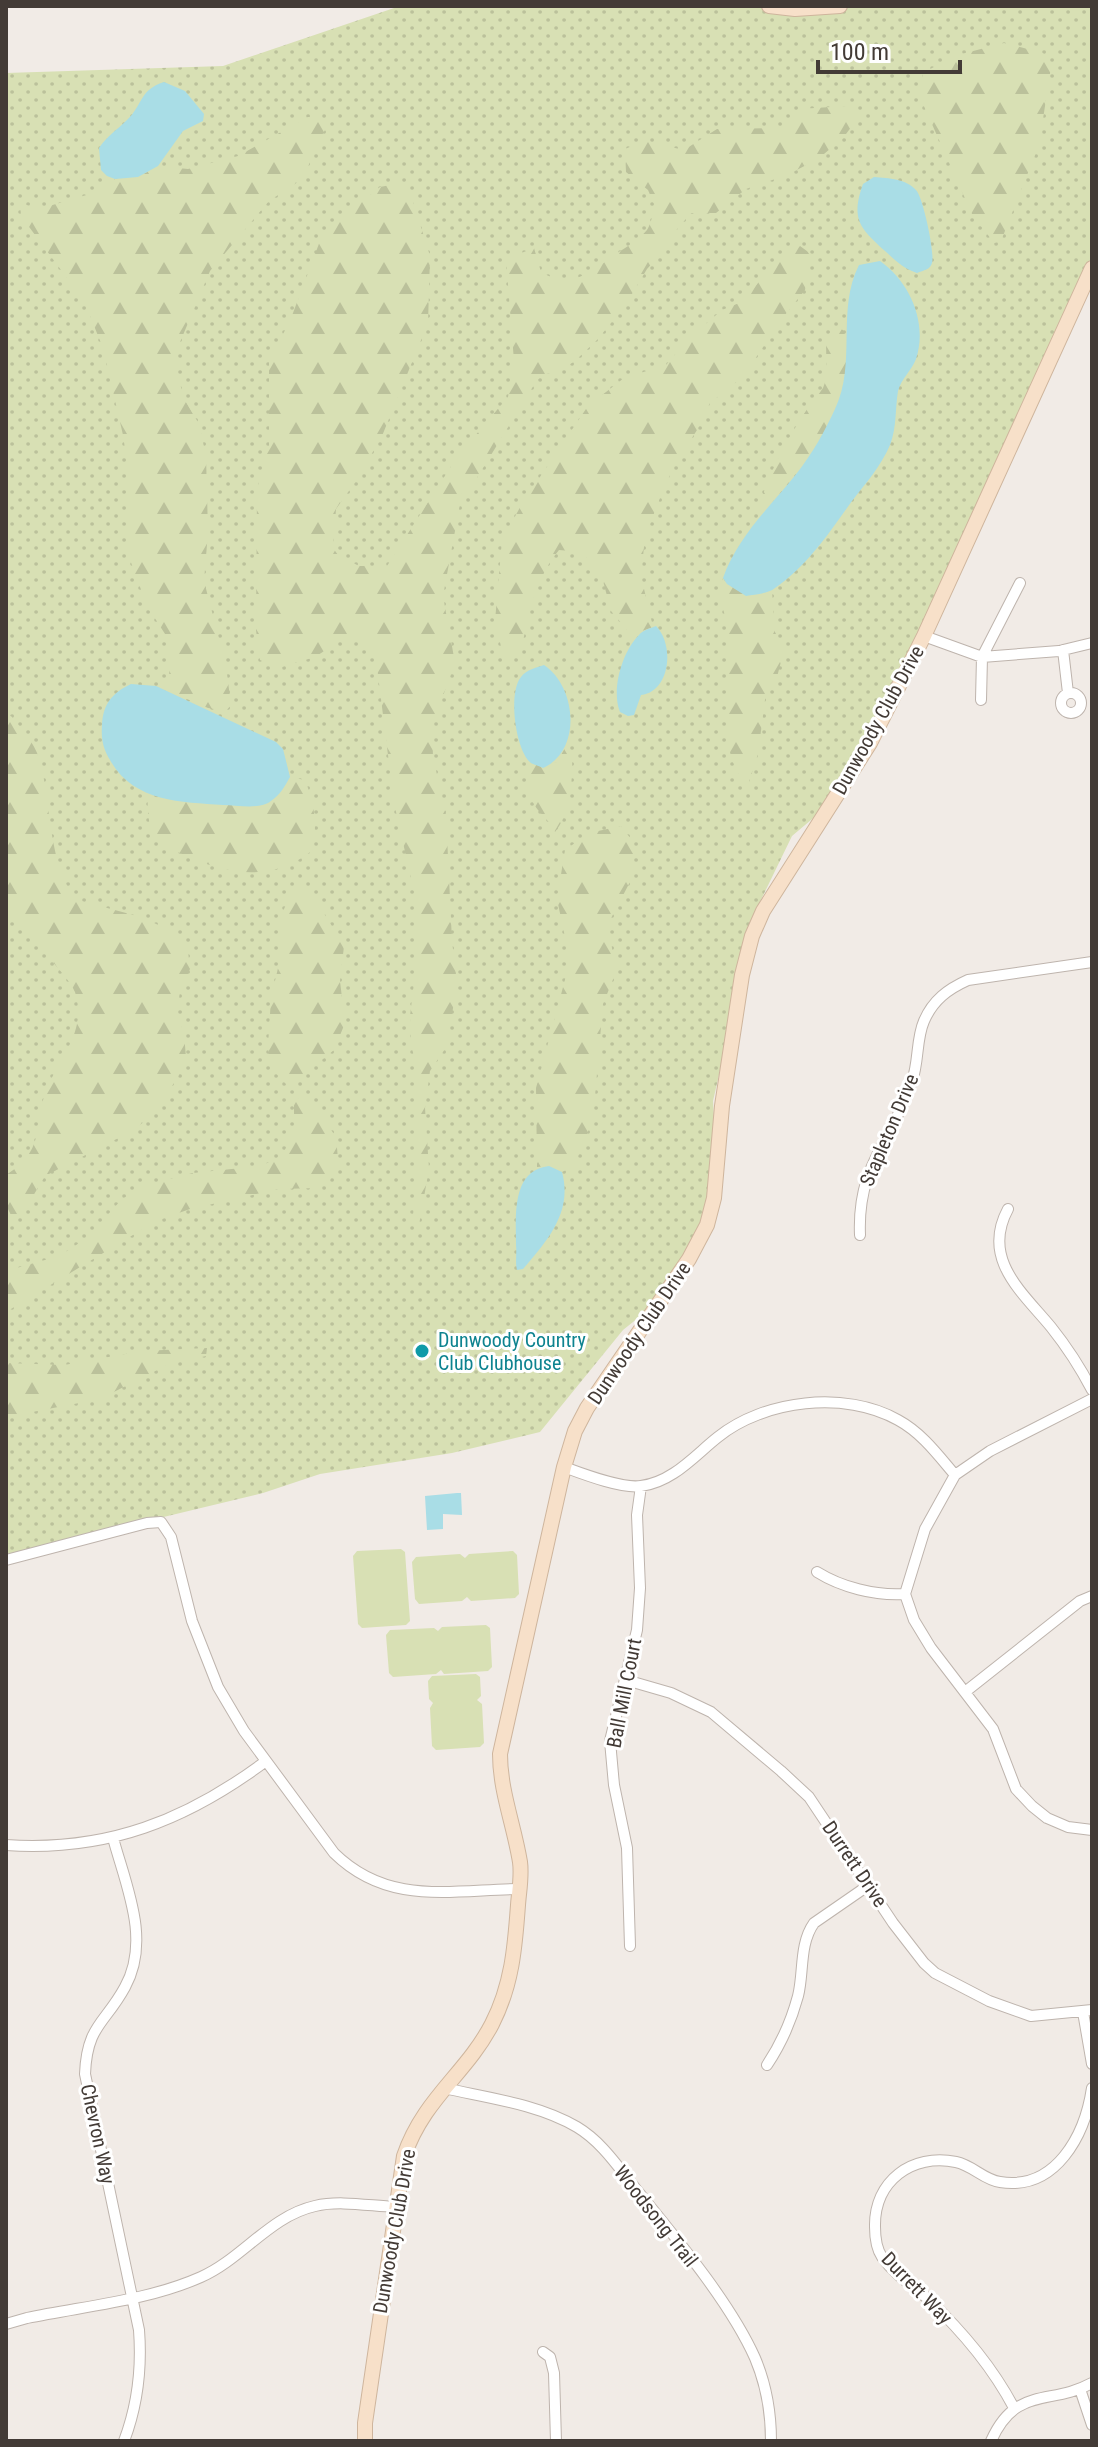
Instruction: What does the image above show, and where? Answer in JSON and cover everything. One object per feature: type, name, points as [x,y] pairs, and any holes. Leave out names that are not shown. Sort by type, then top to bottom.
[{"type":"street","points":[[769,6],[795,9],[840,6]]},
{"type":"street","name":"Dunwoody Club Drive","points":[[365,2441],[365,2423],[404,2156],[418,2122],[484,2038],[499,2009],[515,1959],[520,1860],[502,1785],[500,1754],[564,1467],[575,1431],[587,1408],[689,1259],[707,1225],[714,1198],[722,1106],[742,975],[752,936],[763,911],[870,743],[924,636],[1092,268]]},
{"type":"street","points":[[981,700],[982,657],[1020,583]]},
{"type":"street","points":[[924,636],[982,657],[1063,650],[1092,643]]},
{"type":"street","points":[[1063,650],[1068,693]]},
{"type":"street","name":"Stapleton Drive","points":[[860,1235],[859,1214],[864,1184],[874,1157],[905,1102],[914,1077],[924,1021],[938,999],[949,988],[968,980],[1092,962]]},
{"type":"street","points":[[1008,1209],[999,1229],[999,1252],[1004,1268],[1076,1359],[1092,1390]]},
{"type":"street","points":[[1092,1399],[990,1451],[955,1475],[925,1529],[905,1594],[914,1620],[931,1648],[993,1729],[1016,1789],[1047,1818],[1068,1827],[1092,1830]]},
{"type":"street","points":[[564,1467],[604,1480],[641,1486],[690,1464],[739,1422],[769,1410],[845,1403],[898,1419],[933,1448],[955,1475]]},
{"type":"street","name":"Ball Mill Court","points":[[630,1946],[627,1848],[614,1785],[610,1741],[634,1648],[638,1616],[637,1533],[641,1486]]},
{"type":"street","points":[[6,1560],[161,1522],[168,1529],[192,1621],[207,1662],[231,1711],[334,1853],[367,1880],[387,1887],[409,1891],[520,1889]]},
{"type":"street","points":[[817,1572],[845,1586],[905,1594]]},
{"type":"street","points":[[965,1692],[1080,1601],[1092,1596]]},
{"type":"street","name":"Durrett Drive","points":[[626,1680],[671,1693],[711,1712],[809,1797],[893,1923],[924,1963],[946,1980],[1009,2010],[1031,2016],[1087,2011]]},
{"type":"street","points":[[6,1845],[65,1845],[113,1838],[152,1827],[231,1788],[266,1761]]},
{"type":"street","name":"Chevron Way","points":[[113,1838],[135,1920],[137,1951],[126,1985],[91,2036],[85,2074],[133,2297],[141,2358],[139,2387],[124,2441]]},
{"type":"street","points":[[767,2065],[781,2043],[794,2009],[809,1931],[814,1923],[869,1885]]},
{"type":"street","points":[[1087,2011],[1092,2064]]},
{"type":"street","name":"Woodsong Trail","points":[[444,2088],[555,2115],[600,2145],[667,2227],[743,2334],[761,2375],[771,2424],[771,2441]]},
{"type":"street","name":"Durrett Way","points":[[1014,2408],[1006,2392],[960,2332],[927,2298],[899,2276],[881,2255],[875,2236],[876,2213],[888,2183],[918,2162],[958,2162],[999,2182],[1030,2180],[1048,2172],[1062,2161],[1076,2142],[1092,2088]]},
{"type":"street","points":[[6,2324],[170,2289],[204,2276],[282,2219],[304,2209],[331,2203],[395,2207]]},
{"type":"street","points":[[543,2352],[550,2357],[554,2373],[556,2441]]},
{"type":"street","points":[[991,2441],[999,2425],[1014,2408],[1034,2398],[1080,2389],[1092,2383]]},
{"type":"street","points":[[1080,2389],[1092,2425]]},
{"type":"green space","points":[[400,6],[788,9],[807,6],[1092,6],[1092,255],[1053,352],[843,793],[792,836],[757,908],[713,1101],[719,1206],[668,1294],[623,1330],[540,1432],[452,1453],[320,1474],[263,1493],[6,1555],[6,73],[223,66]]},
{"type":"green space","points":[[1004,43],[1043,53],[1051,67],[1039,145],[1001,241],[994,243],[972,214],[919,95],[923,73],[954,56]]},
{"type":"green space","points":[[847,106],[858,118],[843,138],[818,159],[787,175],[746,189],[716,213],[691,213],[598,339],[575,361],[537,380],[475,481],[462,493],[443,596],[455,663],[432,726],[433,757],[446,815],[457,983],[447,1046],[430,1071],[425,1108],[429,1169],[419,1225],[413,1220],[418,1071],[411,1045],[410,1016],[418,950],[418,909],[394,803],[376,659],[364,641],[338,642],[315,657],[278,668],[260,660],[256,630],[257,489],[269,446],[269,360],[290,321],[323,233],[380,187],[401,183],[412,198],[430,256],[428,323],[382,436],[336,509],[333,548],[338,555],[359,566],[387,566],[457,457],[508,397],[514,361],[506,259],[534,248],[541,272],[552,277],[572,279],[589,272],[640,237],[648,228],[655,206],[648,190],[626,172],[625,149],[644,141],[684,150],[717,129],[783,128],[799,109]]},
{"type":"green space","points":[[308,117],[331,120],[316,145],[304,178],[269,201],[210,271],[175,354],[174,366],[186,402],[199,424],[206,456],[208,532],[204,581],[226,666],[231,705],[226,711],[208,708],[168,691],[170,663],[167,637],[147,606],[129,557],[130,484],[123,435],[103,348],[84,301],[21,216],[20,203],[39,209],[100,191],[115,179],[138,177],[158,166],[188,169],[238,156]]},
{"type":"green space","points":[[800,246],[811,254],[805,290],[743,377],[710,403],[674,466],[660,498],[645,537],[641,576],[653,627],[642,631],[632,643],[627,630],[611,611],[602,577],[582,552],[559,550],[538,587],[520,656],[503,655],[495,621],[502,540],[523,502],[588,406],[624,378],[666,365],[689,338],[722,310],[744,301],[768,270]]},
{"type":"green space","points":[[834,327],[843,330],[847,345],[844,382],[838,403],[817,444],[760,517],[760,506],[777,461],[801,418],[823,388],[827,341]]},
{"type":"green space","points":[[723,578],[727,584],[746,595],[772,591],[775,632],[784,650],[777,677],[766,692],[758,754],[748,785],[737,771],[727,734],[728,633],[721,598]]},
{"type":"green space","points":[[11,716],[37,752],[56,856],[70,890],[81,901],[141,917],[167,929],[188,951],[190,969],[180,991],[177,1014],[184,1033],[186,1058],[164,1098],[148,1119],[130,1132],[45,1176],[24,1211],[12,1217],[6,1205],[6,1175],[19,1165],[34,1145],[49,1084],[76,1029],[78,1005],[75,992],[64,975],[6,913],[6,717]]},
{"type":"green space","points":[[565,748],[572,753],[571,784],[565,815],[555,832],[532,800],[527,781],[526,755],[532,764],[557,762]]},
{"type":"green space","points":[[290,777],[305,780],[314,814],[314,840],[313,850],[282,868],[249,872],[216,867],[164,846],[152,833],[148,795],[160,798],[283,789]]},
{"type":"green space","points":[[621,826],[634,843],[631,880],[608,924],[616,972],[603,1004],[593,1119],[574,1166],[562,1172],[549,1166],[537,1167],[536,1088],[570,961],[557,899],[565,850],[589,833]]},
{"type":"green space","points":[[294,886],[316,900],[344,946],[340,981],[345,1023],[334,1050],[286,1084],[270,1067],[268,1046],[271,998],[282,951],[281,916]]},
{"type":"green space","points":[[307,1095],[336,1137],[338,1159],[330,1180],[320,1188],[279,1189],[190,1209],[156,1221],[6,1312],[6,1271],[59,1256],[87,1238],[122,1199],[150,1184],[193,1173],[261,1166],[283,1155],[294,1128],[294,1100]]},
{"type":"green space","points":[[207,1348],[206,1356],[167,1365],[100,1399],[6,1417],[6,1363],[64,1365],[142,1351]]},
{"type":"green space","points":[[401,1549],[405,1552],[410,1621],[406,1625],[362,1628],[358,1624],[353,1556],[357,1551]]},
{"type":"green space","points":[[513,1551],[517,1555],[519,1594],[515,1598],[471,1601],[467,1597],[462,1601],[419,1604],[415,1599],[412,1562],[416,1557],[460,1554],[465,1558],[469,1554]]},
{"type":"green space","points":[[486,1625],[490,1628],[492,1667],[488,1671],[444,1674],[441,1670],[436,1674],[393,1677],[389,1673],[386,1635],[390,1630],[434,1628],[438,1631],[442,1627]]},
{"type":"green space","points":[[476,1674],[480,1677],[481,1696],[477,1700],[482,1704],[484,1743],[480,1747],[436,1750],[432,1746],[430,1708],[433,1703],[429,1699],[428,1681],[432,1676]]},
{"type":"water","points":[[164,82],[185,91],[204,114],[203,121],[183,131],[158,166],[138,177],[115,179],[107,176],[101,170],[99,148],[132,114],[150,89]]},
{"type":"water","points":[[874,177],[902,181],[912,186],[919,195],[932,248],[932,263],[928,268],[917,273],[904,267],[864,230],[858,215],[859,196],[863,184]]},
{"type":"water","points":[[880,261],[908,292],[920,331],[916,359],[898,391],[890,445],[873,474],[808,559],[772,590],[746,596],[723,578],[729,563],[746,535],[803,466],[831,417],[845,373],[852,282],[859,265]]},
{"type":"water","points":[[656,626],[666,644],[664,677],[651,692],[641,695],[634,715],[628,716],[620,712],[617,693],[623,661],[642,632]]},
{"type":"water","points":[[544,665],[563,688],[570,718],[564,748],[556,760],[543,768],[531,763],[525,756],[517,734],[514,707],[521,677],[529,670]]},
{"type":"water","points":[[131,684],[156,686],[276,742],[283,749],[290,777],[282,790],[266,804],[248,806],[175,801],[145,792],[131,784],[108,756],[102,730],[104,711],[110,700]]},
{"type":"water","points":[[549,1166],[562,1172],[564,1200],[561,1213],[541,1248],[523,1269],[517,1270],[518,1196],[528,1176],[537,1169]]},
{"type":"water","points":[[461,1493],[462,1515],[443,1514],[443,1529],[427,1530],[425,1496]]},
{"type":"place","name":"Dunwoody Country Club Clubhouse","points":[[422,1351]]}]
